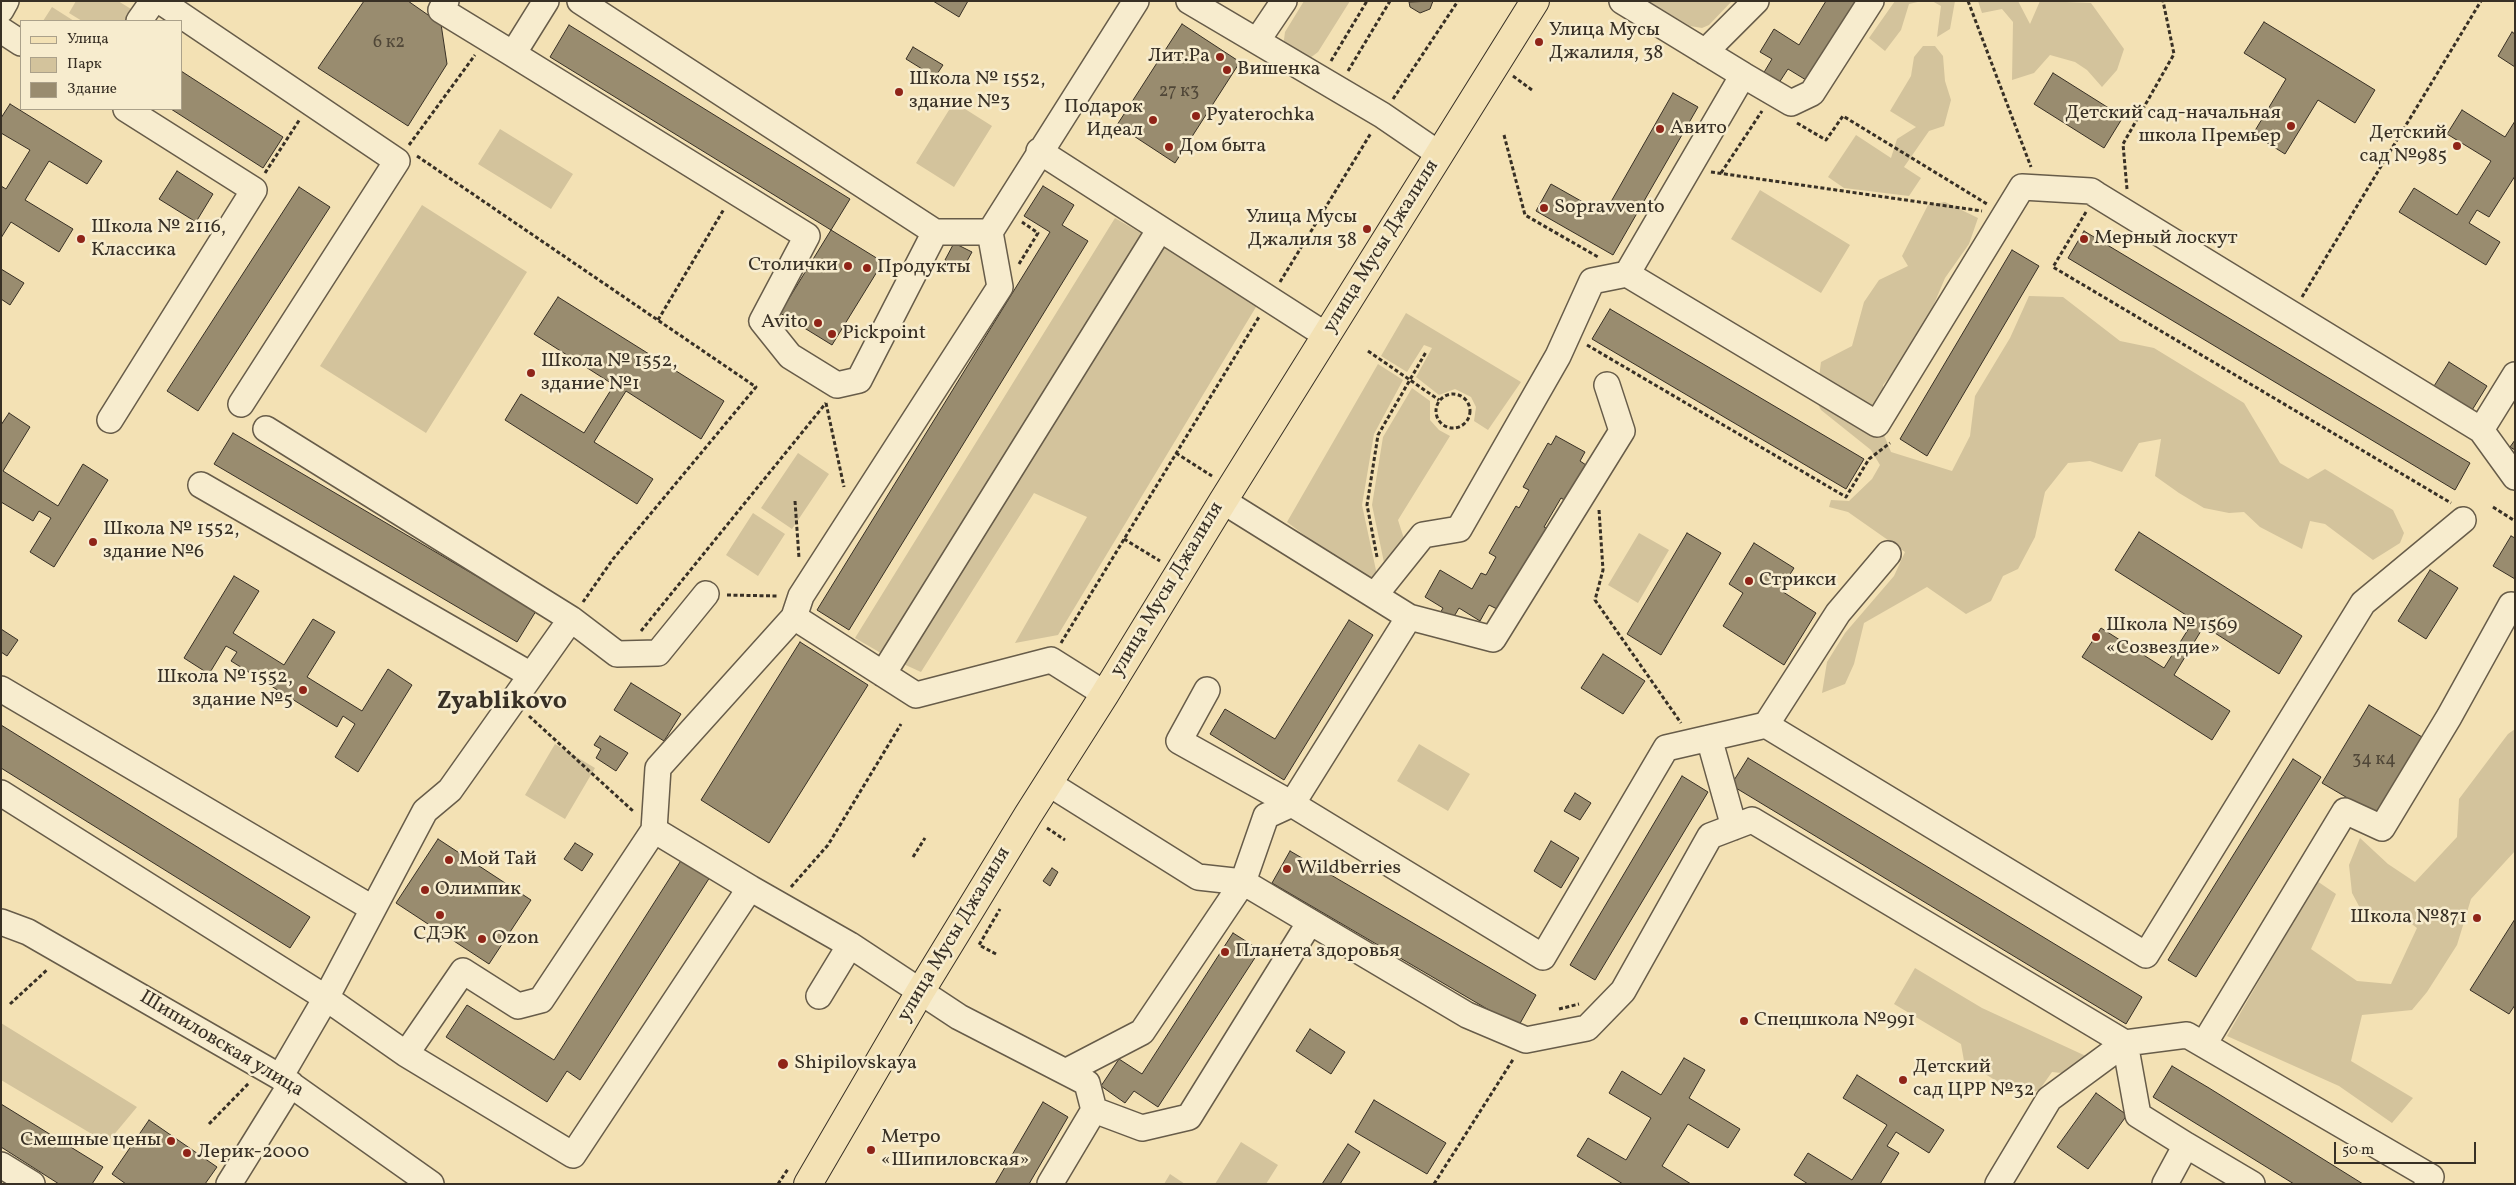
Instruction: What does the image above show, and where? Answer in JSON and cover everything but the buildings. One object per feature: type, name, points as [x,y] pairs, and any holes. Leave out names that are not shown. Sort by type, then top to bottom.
[{"type":"main road","name":"улица Мусы Джалиля","points":[[808,1184],[920,992],[1048,783],[1535,1]]},
{"type":"street","points":[[1,10],[6,1]]},
{"type":"street","points":[[140,20],[153,1]]},
{"type":"street","points":[[160,1],[310,102],[402,155],[241,404]]},
{"type":"street","points":[[446,1],[441,10],[807,236],[762,321],[790,356],[837,385],[860,380],[936,232]]},
{"type":"street","points":[[513,54],[546,1]]},
{"type":"street","points":[[580,1],[936,232],[990,232]]},
{"type":"street","points":[[406,1054],[463,972],[518,1006],[542,1000],[654,830],[658,768],[797,606],[851,517],[1000,287],[990,232],[1039,151],[1136,1]]},
{"type":"street","points":[[1189,1],[1382,116],[1439,154]]},
{"type":"street","points":[[1257,42],[1284,1]]},
{"type":"street","points":[[1622,1],[1791,103],[1812,93],[1871,1]]},
{"type":"street","points":[[1705,52],[1756,1]]},
{"type":"street","points":[[1,30],[20,41]]},
{"type":"street","points":[[1621,275],[1743,75]]},
{"type":"street","points":[[110,420],[254,190],[128,110]]},
{"type":"street","points":[[1039,151],[1327,336]]},
{"type":"street","points":[[1379,590],[1423,535],[1459,529],[1558,356],[1592,281],[1621,275],[1877,424],[2022,187],[2091,191],[2481,430],[2515,477]]},
{"type":"street","points":[[883,674],[1160,228]]},
{"type":"street","points":[[2481,430],[2515,375]]},
{"type":"street","points":[[1223,501],[1379,590],[1409,617],[1493,639],[1622,431],[1607,386]]},
{"type":"street","points":[[266,429],[571,618],[617,654],[658,653],[706,594]]},
{"type":"street","points":[[201,485],[531,675]]},
{"type":"street","points":[[1766,724],[2146,955],[2363,603],[2459,513]]},
{"type":"street","points":[[1207,690],[1179,741],[1292,804],[1543,957],[1666,748],[1766,724],[1838,613],[1888,554]]},
{"type":"street","points":[[2204,1044],[2345,811],[2382,828],[2449,717],[2512,605]]},
{"type":"street","points":[[797,606],[883,674],[916,696],[1050,660],[1105,694]]},
{"type":"street","points":[[1066,1071],[1142,1032],[1243,882],[1266,816],[1292,804],[1409,617]]},
{"type":"street","points":[[229,1184],[275,1080],[326,998],[425,811],[450,790],[571,618]]},
{"type":"street","points":[[1,689],[372,908]]},
{"type":"street","points":[[1702,740],[1734,827]]},
{"type":"street","points":[[1048,783],[1198,877],[1243,882],[1467,1016],[1526,1040],[1587,1028],[1622,991],[1710,836],[1752,820],[2125,1043],[2138,1115],[2252,1184]]},
{"type":"street","points":[[1,793],[326,998],[406,1054],[573,1155],[750,888]]},
{"type":"street","points":[[654,830],[850,945],[959,1017],[1087,1083],[1094,1110],[1050,1184]]},
{"type":"street","name":"Шипиловская улица","points":[[1,922],[28,932],[275,1080],[425,1182]]},
{"type":"street","points":[[1094,1110],[1142,1128],[1188,1117],[1310,922]]},
{"type":"street","points":[[819,996],[850,945]]},
{"type":"street","points":[[1998,1184],[2049,1099],[2125,1043],[2187,1034],[2431,1177],[2427,1184]]},
{"type":"street","points":[[2165,1184],[2186,1145]]},
{"type":"street","points":[[1,1165],[32,1184]]},
{"type":"path","points":[[1329,84],[1367,1]]},
{"type":"path","points":[[1329,84],[1390,1]]},
{"type":"path","points":[[1050,660],[1382,116],[1458,1]]},
{"type":"path","points":[[1968,1],[2039,188]]},
{"type":"path","points":[[2129,215],[2123,144],[2174,54],[2163,1]]},
{"type":"path","points":[[2292,314],[2481,1]]},
{"type":"path","points":[[487,38],[402,155],[658,320],[756,386],[613,559],[571,618]]},
{"type":"path","points":[[254,190],[310,102]]},
{"type":"path","points":[[1721,173],[1767,104]]},
{"type":"path","points":[[1792,120],[1826,140],[1843,116],[2005,214]]},
{"type":"path","points":[[1504,135],[1525,215],[1616,267],[1621,275]]},
{"type":"path","points":[[1688,168],[2005,214]]},
{"type":"path","points":[[658,320],[735,191]]},
{"type":"path","points":[[2097,195],[2054,267],[2459,513]]},
{"type":"path","points":[[1583,342],[1846,497],[1869,459],[1894,441]]},
{"type":"path","points":[[1368,350],[1440,400]]},
{"type":"path","points":[[1379,590],[1367,505],[1378,435],[1409,378],[1426,352]]},
{"type":"path","points":[[1454,393],[1467,400],[1470,415],[1467,422],[1453,429],[1445,427],[1439,422],[1436,415],[1436,406],[1440,400],[1446,395],[1454,393]]},
{"type":"path","points":[[623,654],[826,402],[851,517]]},
{"type":"path","points":[[1596,472],[1603,570],[1595,600],[1702,740]]},
{"type":"path","points":[[706,594],[797,606],[795,502]]},
{"type":"path","points":[[2493,507],[2515,521]]},
{"type":"path","points":[[512,702],[654,830]]},
{"type":"path","points":[[777,903],[828,845],[901,724]]},
{"type":"path","points":[[913,857],[925,838]]},
{"type":"path","points":[[984,937],[979,945],[996,954]]},
{"type":"path","points":[[10,1004],[48,968]]},
{"type":"path","points":[[1554,1011],[1583,1003]]},
{"type":"path","points":[[1434,1184],[1526,1040]]},
{"type":"path","points":[[209,1124],[275,1080]]},
{"type":"green space","points":[[76,1],[118,1],[136,12],[132,20],[80,20],[69,13]]},
{"type":"green space","points":[[1304,1],[1350,1],[1318,52],[1306,61],[1283,47],[1285,32]]},
{"type":"green space","points":[[1648,1],[1732,1],[1709,25],[1702,28],[1690,26]]},
{"type":"green space","points":[[1895,1],[1922,1],[1909,4],[1901,30],[1885,51],[1869,38]]},
{"type":"green space","points":[[1932,1],[1955,1],[1950,29],[1937,37],[1941,6]]},
{"type":"green space","points":[[1978,1],[2018,1],[2030,24],[2040,1],[2091,3],[2124,49],[2117,70],[2102,87],[2087,70],[2075,62],[2050,55],[2034,73],[2012,80],[2013,22],[2002,9],[1982,13]]},
{"type":"green space","points":[[52,7],[72,20],[44,20]]},
{"type":"green space","points":[[1923,46],[1935,46],[1943,56],[1945,81],[1951,100],[1944,126],[1929,131],[1904,167],[1921,178],[1909,196],[1844,188],[1828,177],[1856,135],[1891,158],[1897,139],[1916,127],[1890,111],[1911,76],[1914,57]]},
{"type":"green space","points":[[954,102],[992,126],[954,187],[916,163]]},
{"type":"green space","points":[[500,129],[573,174],[551,209],[478,164]]},
{"type":"green space","points":[[1760,190],[1850,245],[1821,293],[1731,239]]},
{"type":"green space","points":[[1945,202],[1978,218],[1969,244],[1945,278],[1929,316],[1909,353],[1883,385],[1882,430],[1891,452],[1952,471],[1970,436],[1975,396],[2010,338],[2029,296],[2063,297],[2120,341],[2154,348],[2244,403],[2280,463],[2308,479],[2325,469],[2393,510],[2404,533],[2400,543],[2373,560],[2325,524],[2310,521],[2302,549],[2260,527],[2244,512],[2229,513],[2204,508],[2179,493],[2155,476],[2161,439],[2139,443],[2122,472],[2090,461],[2068,463],[2045,492],[2035,537],[2018,569],[2003,576],[1991,601],[1966,614],[1927,587],[1864,623],[1854,664],[1845,684],[1822,693],[1827,662],[1845,633],[1894,576],[1905,552],[1848,512],[1829,507],[1831,500],[1849,501],[1872,479],[1880,465],[1871,450],[1821,410],[1816,400],[1821,362],[1852,346],[1864,302],[1879,280],[1908,266],[1902,256],[1928,205]]},
{"type":"green space","points":[[422,205],[527,272],[426,433],[320,366]]},
{"type":"green space","points":[[1115,218],[1146,236],[886,656],[855,638]]},
{"type":"green space","points":[[1166,241],[1259,302],[1058,635],[1015,643],[1087,517],[1034,493],[921,672],[899,662]]},
{"type":"green space","points":[[1406,313],[1521,382],[1488,430],[1474,421],[1476,407],[1471,397],[1455,389],[1439,395],[1416,377],[1432,348],[1424,345],[1407,372],[1381,356]]},
{"type":"green space","points":[[1378,364],[1403,380],[1374,434],[1362,505],[1377,575],[1370,585],[1287,522]]},
{"type":"green space","points":[[1412,388],[1430,401],[1430,420],[1439,430],[1450,436],[1398,520],[1406,545],[1386,572],[1372,505],[1383,437]]},
{"type":"green space","points":[[798,453],[829,474],[792,529],[761,508]]},
{"type":"green space","points":[[753,513],[785,534],[758,576],[726,555]]},
{"type":"green space","points":[[1639,533],[1669,550],[1638,603],[1608,585]]},
{"type":"green space","points":[[2515,729],[2515,851],[2471,899],[2457,945],[2427,992],[2412,1010],[2362,1015],[2351,1061],[2413,1098],[2392,1123],[2339,1086],[2227,1036],[2317,881],[2336,894],[2311,949],[2357,981],[2391,984],[2417,928],[2395,911],[2368,923],[2352,893],[2349,865],[2360,838],[2388,864],[2415,882],[2457,837],[2459,799],[2508,734]]},
{"type":"green space","points":[[555,744],[595,768],[565,819],[525,795]]},
{"type":"green space","points":[[1419,744],[1470,774],[1448,811],[1397,781]]},
{"type":"green space","points":[[1915,968],[1982,1008],[2088,1057],[2071,1074],[2052,1072],[2040,1089],[2024,1098],[1964,1061],[1961,1044],[1894,1004]]},
{"type":"green space","points":[[1,1023],[137,1107],[107,1143],[1,1080]]},
{"type":"green space","points":[[1241,1142],[1278,1165],[1266,1184],[1215,1184]]},
{"type":"green space","points":[[1170,1174],[1185,1184],[1164,1184]]},
{"type":"place","name":"Улица Мусы Джалиля, 38","points":[[1539,42]]},
{"type":"place","name":"Лит.Ра","points":[[1220,57]]},
{"type":"place","name":"Вишенка","points":[[1227,70]]},
{"type":"place","name":"Школа № 1552, здание №3","points":[[899,92]]},
{"type":"place","name":"Pyaterochka","points":[[1196,116]]},
{"type":"place","name":"Подарок Идеал","points":[[1153,120]]},
{"type":"place","name":"Детский сад-начальная школа Премьер","points":[[2291,126]]},
{"type":"place","name":"Авито","points":[[1660,129]]},
{"type":"place","name":"Детский сад №985","points":[[2457,146]]},
{"type":"place","name":"Дом быта","points":[[1169,147]]},
{"type":"place","name":"Sopravvento","points":[[1544,208]]},
{"type":"place","name":"Улица Мусы Джалиля 38","points":[[1367,229]]},
{"type":"place","name":"Школа № 2116, Классика","points":[[81,239]]},
{"type":"place","name":"Мерный лоскут","points":[[2084,239]]},
{"type":"place","name":"Столички","points":[[848,266]]},
{"type":"place","name":"Продукты","points":[[867,268]]},
{"type":"place","name":"Avito","points":[[818,323]]},
{"type":"place","name":"Pickpoint","points":[[832,334]]},
{"type":"place","name":"Школа № 1552, здание №1","points":[[531,373]]},
{"type":"place","name":"Школа № 1552, здание №6","points":[[93,542]]},
{"type":"place","name":"Стрикси","points":[[1749,581]]},
{"type":"place","name":"Школа № 1569 «Созвездие»","points":[[2096,637]]},
{"type":"place","name":"Школа № 1552, здание №5","points":[[303,690]]},
{"type":"place","name":"Мой Тай","points":[[449,860]]},
{"type":"place","name":"Wildberries","points":[[1287,869]]},
{"type":"place","name":"Олимпик","points":[[425,890]]},
{"type":"place","name":"СДЭК","points":[[440,915]]},
{"type":"place","name":"Школа №871","points":[[2477,918]]},
{"type":"place","name":"Ozon","points":[[482,939]]},
{"type":"place","name":"Планета здоровья","points":[[1225,952]]},
{"type":"place","name":"Спецшкола №991","points":[[1744,1021]]},
{"type":"place","name":"Shipilovskaya","points":[[783,1064]]},
{"type":"place","name":"Детский сад ЦРР №32","points":[[1903,1080]]},
{"type":"place","name":"Смешные цены","points":[[171,1141]]},
{"type":"place","name":"Метро «Шипиловская»","points":[[871,1150]]},
{"type":"place","name":"Лерик-2000","points":[[187,1153]]},
{"type":"district","name":"Zyablikovo","points":[[502,703]]}]
